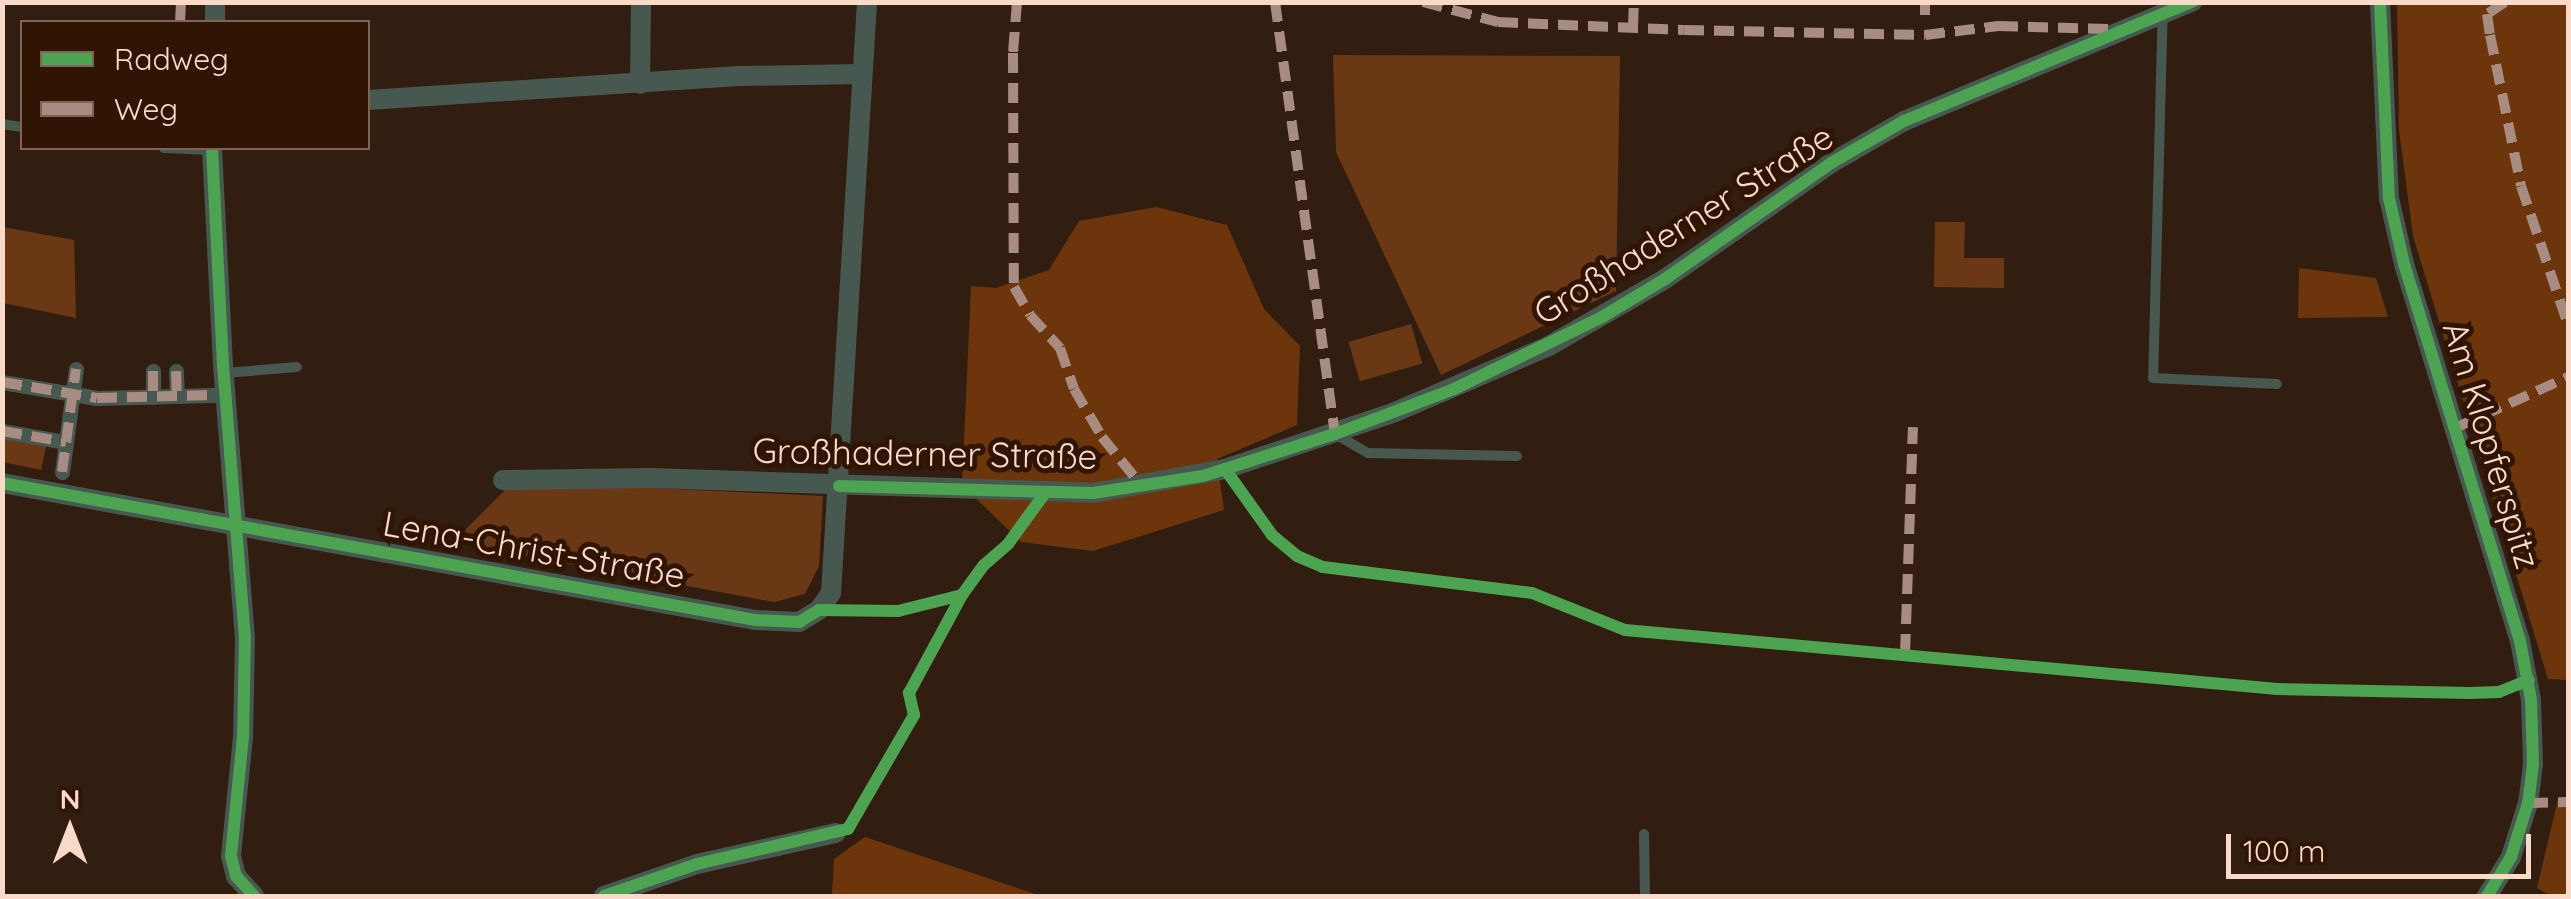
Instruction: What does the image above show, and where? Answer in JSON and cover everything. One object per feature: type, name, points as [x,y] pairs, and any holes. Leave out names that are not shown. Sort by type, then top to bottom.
[{"type":"street","points":[[640,84],[642,2]]},
{"type":"street","name":"Lena-Christ-Straße","points":[[237,525],[755,620],[799,622],[819,610],[831,593],[867,2]]},
{"type":"street","name":"Großhaderner Straße","points":[[502,480],[632,478],[1093,493],[1203,476],[1335,434],[1454,389],[1602,317],[1665,279],[1831,164],[1904,121],[2162,9],[2192,2]]},
{"type":"street","name":"Am Klopferspitz","points":[[2380,2],[2389,198],[2404,264],[2516,624],[2532,700],[2533,764],[2528,803],[2512,857],[2487,896]]},
{"type":"street","points":[[370,100],[862,74]]},
{"type":"street","points":[[212,150],[224,373],[220,401],[237,525],[246,692],[231,856],[236,876],[254,896]]},
{"type":"street","points":[[62,472],[76,369]]},
{"type":"street","points":[[153,371],[153,397]]},
{"type":"street","points":[[176,371],[177,396]]},
{"type":"street","points":[[2,382],[72,394],[220,401]]},
{"type":"street","points":[[2,430],[66,442]]},
{"type":"street","points":[[2,483],[237,525]]},
{"type":"street","points":[[604,896],[698,864],[836,833]]},
{"type":"lane","points":[[2162,9],[2153,378],[2277,384]]},
{"type":"lane","points":[[224,373],[296,367]]},
{"type":"lane","points":[[1335,434],[1368,454],[1517,456]]},
{"type":"lane","points":[[1644,834],[1645,896]]},
{"type":"shaded area","points":[[2397,3],[2568,3],[2568,680],[2548,679],[2413,236],[2399,130]]},
{"type":"shaded area","points":[[1333,55],[1620,56],[1616,291],[1441,375],[1336,152]]},
{"type":"shaded area","points":[[1156,207],[1227,225],[1264,309],[1300,346],[1297,425],[1217,459],[1224,510],[1093,551],[1021,542],[962,485],[971,286],[996,288],[1049,270],[1079,221]]},
{"type":"shaded area","points":[[1935,222],[1965,222],[1964,258],[2004,258],[2004,288],[1934,287]]},
{"type":"shaded area","points":[[3,227],[74,240],[76,318],[3,303]]},
{"type":"shaded area","points":[[2299,268],[2376,278],[2388,317],[2298,318]]},
{"type":"shaded area","points":[[1411,324],[1422,363],[1360,381],[1349,342]]},
{"type":"shaded area","points":[[2,435],[47,443],[41,470],[3,462]]},
{"type":"shaded area","points":[[633,487],[823,496],[819,566],[805,594],[774,602],[463,544],[466,529],[506,489]]},
{"type":"shaded area","points":[[2558,799],[2568,799],[2568,896],[2551,896],[2537,888]]},
{"type":"shaded area","points":[[865,837],[1041,896],[832,896],[834,859]]},
{"type":"marked path","points":[[180,20],[181,2]]},
{"type":"marked path","points":[[1017,2],[1013,53],[1014,287],[1030,315],[1060,348],[1074,389],[1102,437],[1141,485]]},
{"type":"marked path","points":[[1275,2],[1335,434]]},
{"type":"marked path","points":[[1423,2],[1498,22],[1684,30],[1925,35],[1998,26],[2109,29]]},
{"type":"marked path","points":[[1633,28],[1634,2]]},
{"type":"marked path","points":[[1925,2],[1925,15]]},
{"type":"marked path","points":[[2505,2],[2487,14],[2490,35],[2521,186],[2568,325]]},
{"type":"marked path","points":[[62,472],[76,369]]},
{"type":"marked path","points":[[153,371],[153,397]]},
{"type":"marked path","points":[[176,371],[177,396]]},
{"type":"marked path","points":[[2455,428],[2568,377]]},
{"type":"marked path","points":[[2,382],[97,398],[214,395]]},
{"type":"marked path","points":[[1905,654],[1913,427]]},
{"type":"marked path","points":[[2,431],[66,442]]},
{"type":"marked path","points":[[2528,803],[2568,802]]},
{"type":"cycle path","points":[[839,486],[1093,493],[1203,476],[1335,434],[1454,389],[1602,317],[1665,279],[1831,163],[1904,121],[2192,2]]},
{"type":"cycle path","points":[[2380,2],[2389,198],[2404,264],[2520,641],[2531,700],[2533,764],[2528,803],[2511,857],[2487,896]]},
{"type":"cycle path","points":[[212,150],[223,365],[245,636],[243,737],[231,856],[236,876],[254,896]]},
{"type":"cycle path","points":[[1225,469],[1272,535],[1297,556],[1323,567],[1532,593],[1625,630],[2277,689],[2499,692],[2529,680]]},
{"type":"cycle path","points":[[2,483],[755,620],[799,622],[819,610],[898,611],[962,595]]},
{"type":"cycle path","points":[[604,896],[697,864],[848,829],[914,715],[909,693],[962,595],[984,565],[1008,544],[1045,493]]}]
